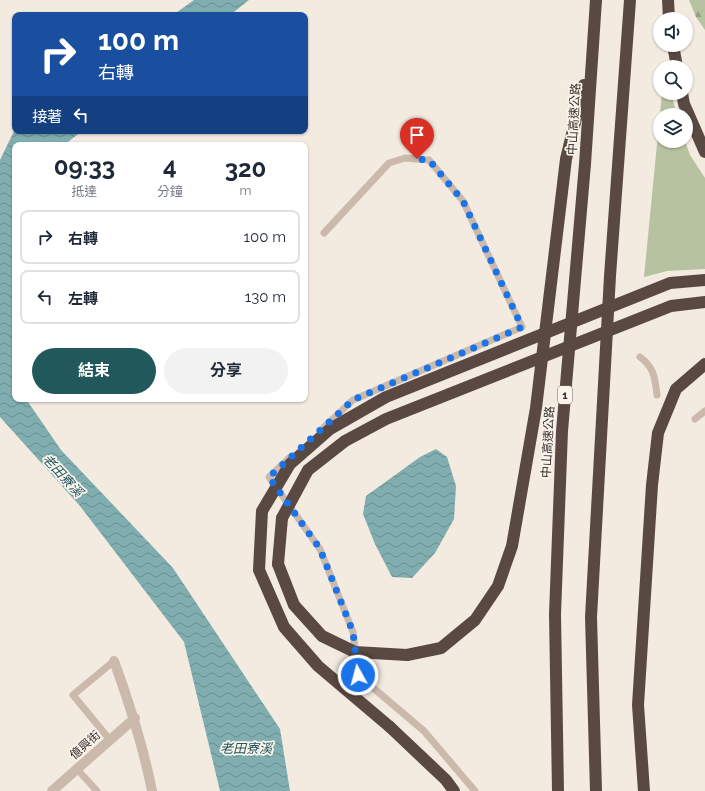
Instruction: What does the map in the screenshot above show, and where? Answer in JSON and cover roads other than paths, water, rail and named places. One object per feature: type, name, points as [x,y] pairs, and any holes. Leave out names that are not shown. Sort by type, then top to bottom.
[{"type":"highway","name":"中山高速公路","points":[[558,791],[555,614],[562,431],[585,164],[596,0]]},
{"type":"highway","points":[[596,791],[592,609],[610,276],[630,0]]},
{"type":"highway","points":[[668,0],[668,12]]},
{"type":"highway","points":[[592,55],[566,159],[536,408],[512,546],[498,586],[475,620],[441,648],[407,655],[355,652],[322,636],[294,605],[278,564],[282,518],[308,470],[345,441],[386,419],[671,306],[705,302]]},
{"type":"highway","points":[[683,100],[705,152]]},
{"type":"highway","points":[[454,791],[446,780],[390,727],[318,666],[284,627],[259,570],[262,511],[290,464],[330,429],[386,397],[670,283],[705,280]]},
{"type":"highway","points":[[644,791],[638,705],[652,485],[658,433],[676,389],[705,364]]},
{"type":"street","points":[[114,661],[135,718],[145,753],[152,791]]},
{"type":"street","name":"億興街","points":[[52,791],[135,718]]},
{"type":"lane","points":[[324,233],[389,163],[405,158],[429,160],[463,201],[522,327],[353,400],[269,477],[320,549],[353,632],[358,675],[424,731],[475,791]]},
{"type":"lane","points":[[640,357],[649,363],[655,378],[657,395]]},
{"type":"lane","points":[[695,419],[705,411]]},
{"type":"lane","points":[[110,740],[73,695],[114,661]]},
{"type":"lane","points":[[77,769],[97,791]]},
{"type":"water","points":[[194,0],[249,0],[234,12],[177,12]]},
{"type":"water","name":"老田寮溪","points":[[13,134],[78,134],[68,142],[12,142],[12,402],[28,402],[61,450],[173,568],[280,729],[290,791],[220,791],[184,642],[80,506],[0,417],[0,160]]},
{"type":"water","points":[[436,449],[447,457],[456,486],[454,519],[435,553],[412,578],[392,577],[375,544],[363,514],[366,496],[420,457]]}]
